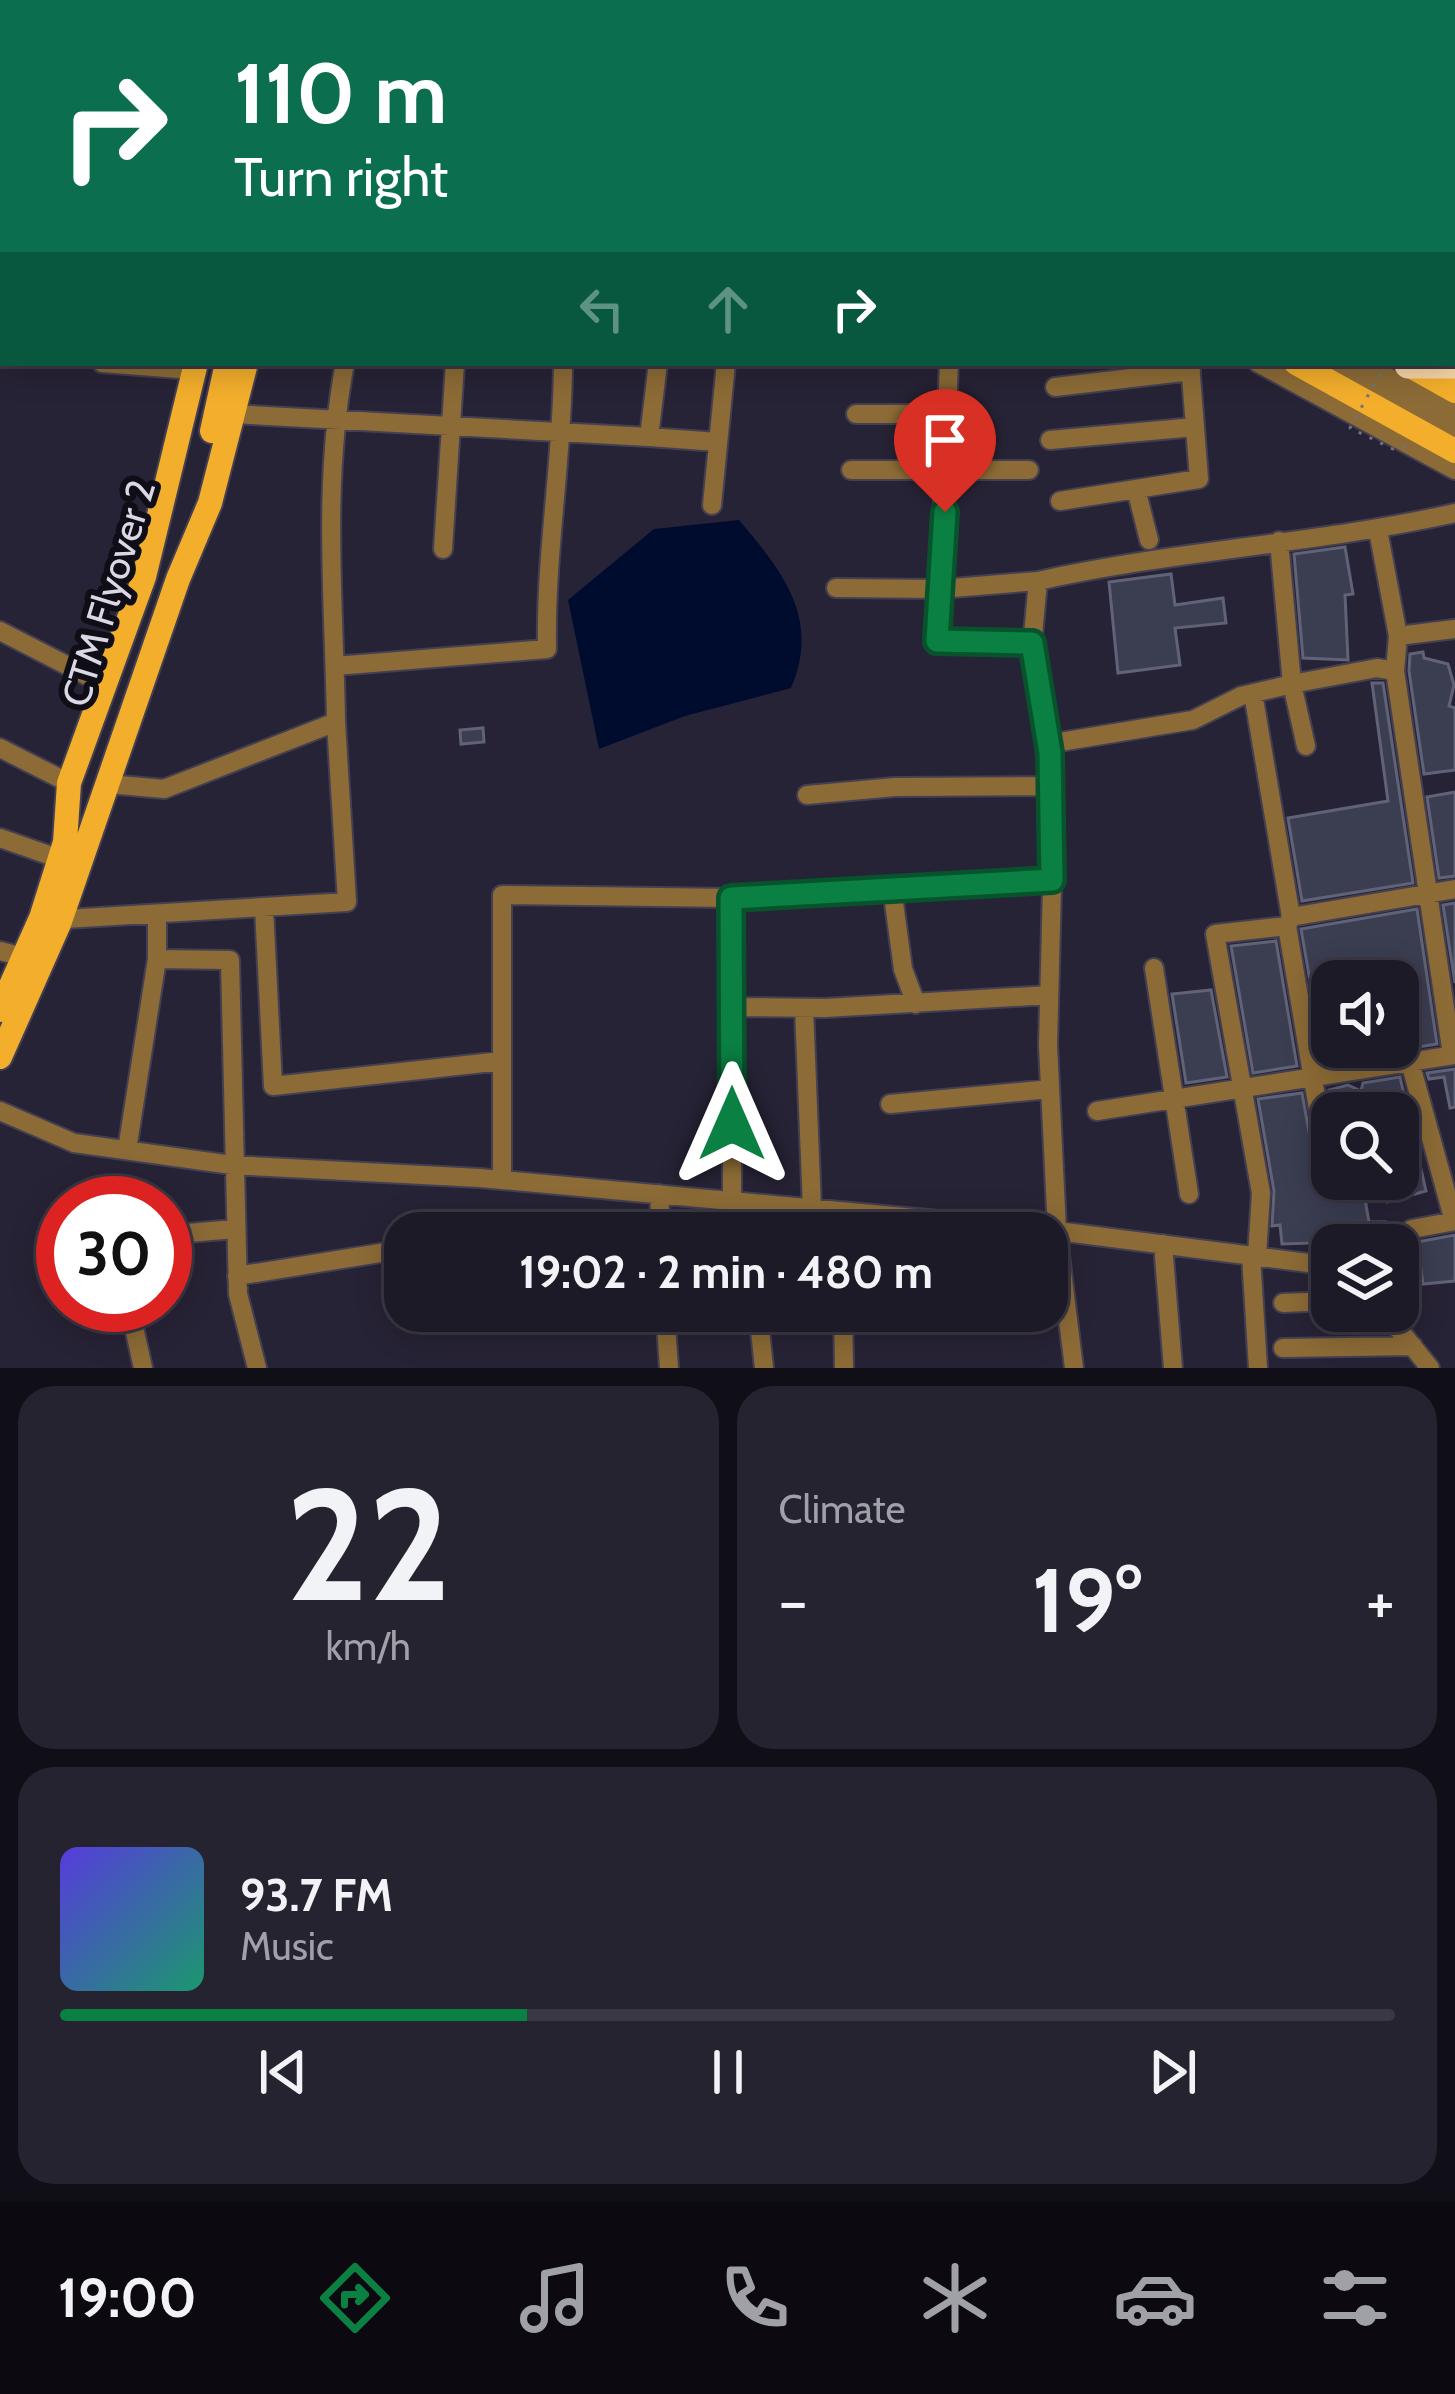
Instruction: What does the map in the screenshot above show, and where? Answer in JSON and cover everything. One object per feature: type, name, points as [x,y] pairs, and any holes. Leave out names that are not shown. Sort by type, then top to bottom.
[{"type":"main road","points":[[50,921],[75,788],[144,577],[200,366]]},
{"type":"main road","name":"CTM Flyover 2","points":[[75,788],[162,568],[200,366]]},
{"type":"main road","points":[[178,579],[226,366]]},
{"type":"main road","points":[[0,1057],[22,956],[50,921],[108,784],[178,579],[210,503],[245,366]]},
{"type":"main road","points":[[1301,366],[1455,452]]},
{"type":"main road","points":[[1404,366],[1455,391]]},
{"type":"street","points":[[50,921],[347,902],[327,554],[334,417],[344,366]]},
{"type":"street","points":[[443,549],[455,366]]},
{"type":"street","points":[[335,666],[547,649],[545,581],[562,432],[562,366]]},
{"type":"street","points":[[649,437],[658,366]]},
{"type":"street","points":[[712,505],[726,366]]},
{"type":"street","points":[[949,366],[948,474],[937,641],[1032,643]]},
{"type":"street","points":[[1264,366],[1455,470]]},
{"type":"street","points":[[1342,366],[1455,429]]},
{"type":"street","points":[[1365,366],[1455,410]]},
{"type":"street","points":[[1055,387],[1190,367],[1199,479],[1060,501]]},
{"type":"street","points":[[233,414],[718,442]]},
{"type":"street","points":[[856,414],[948,414]]},
{"type":"street","points":[[1050,440],[1195,427]]},
{"type":"street","points":[[851,470],[948,474],[1028,470]]},
{"type":"street","points":[[1136,489],[1149,540]]},
{"type":"street","points":[[836,589],[940,590],[1038,580],[1173,554],[1378,530],[1455,513]]},
{"type":"street","points":[[1378,530],[1398,636],[1395,671],[1454,1055],[1419,1061]]},
{"type":"street","points":[[1279,541],[1292,684],[1306,746]]},
{"type":"street","points":[[1038,580],[1032,643],[1048,744],[1050,1088],[1056,1212]]},
{"type":"street","points":[[1398,636],[1455,629]]},
{"type":"street","points":[[0,631],[105,685]]},
{"type":"street","points":[[1048,744],[1193,720],[1253,693],[1292,684],[1377,668],[1395,671]]},
{"type":"street","points":[[1253,693],[1316,1092]]},
{"type":"street","points":[[108,784],[164,789],[336,722]]},
{"type":"street","points":[[0,748],[75,788]]},
{"type":"street","points":[[806,795],[895,788],[1047,786]]},
{"type":"street","points":[[0,838],[62,850]]},
{"type":"street","points":[[502,1180],[502,895],[731,898],[1052,880]]},
{"type":"street","points":[[892,888],[903,968],[916,1004]]},
{"type":"street","points":[[1258,1368],[1254,1256],[1261,1193],[1215,934],[1455,890]]},
{"type":"street","points":[[731,898],[744,1212]]},
{"type":"street","points":[[264,908],[273,1086],[502,1061]]},
{"type":"street","points":[[127,1150],[157,959],[157,916]]},
{"type":"street","points":[[157,959],[230,961],[237,1276],[257,1368]]},
{"type":"street","points":[[1154,968],[1189,1194]]},
{"type":"street","points":[[732,1007],[916,1004],[1049,994]]},
{"type":"street","points":[[804,1008],[812,1208]]},
{"type":"street","points":[[1097,1111],[1366,1068]]},
{"type":"street","points":[[1412,1068],[1454,1221],[1419,1228]]},
{"type":"street","points":[[890,1104],[1050,1088]]},
{"type":"street","points":[[0,1111],[74,1143],[232,1165],[502,1180],[852,1212]]},
{"type":"street","points":[[659,1194],[660,1212]]},
{"type":"street","points":[[192,1233],[235,1229]]},
{"type":"street","points":[[1068,1232],[1311,1263]]},
{"type":"street","points":[[1162,1244],[1173,1368]]},
{"type":"street","points":[[237,1276],[384,1252]]},
{"type":"street","points":[[1283,1303],[1311,1302]]},
{"type":"street","points":[[135,1332],[143,1368]]},
{"type":"street","points":[[666,1332],[669,1368]]},
{"type":"street","points":[[760,1332],[764,1368]]},
{"type":"street","points":[[843,1332],[844,1368]]},
{"type":"street","points":[[1066,1332],[1073,1368]]},
{"type":"street","points":[[1401,1332],[1430,1368]]},
{"type":"street","points":[[1283,1348],[1412,1346]]},
{"type":"path","points":[[1398,366],[1350,428],[1393,449],[1412,446]]},
{"type":"water","points":[[739,520],[782,577],[799,618],[802,639],[791,688],[685,716],[599,749],[568,600],[654,529]]},
{"type":"building","points":[[1345,547],[1353,594],[1345,595],[1348,660],[1303,658],[1294,554]]},
{"type":"building","points":[[1171,574],[1175,605],[1223,598],[1226,623],[1175,628],[1180,665],[1118,673],[1109,582]]},
{"type":"building","points":[[1423,652],[1424,658],[1448,664],[1454,685],[1449,706],[1455,708],[1455,770],[1424,774],[1409,671],[1410,654]]},
{"type":"building","points":[[1372,683],[1383,683],[1413,883],[1302,901],[1288,818],[1388,801]]},
{"type":"building","points":[[483,728],[484,742],[461,744],[460,730]]},
{"type":"building","points":[[1455,792],[1455,876],[1439,878],[1427,797]]},
{"type":"building","points":[[1455,903],[1455,983],[1443,905]]},
{"type":"building","points":[[1417,909],[1437,1044],[1419,1047],[1419,960],[1311,960],[1311,987],[1301,929]]},
{"type":"building","points":[[1276,941],[1297,1066],[1253,1073],[1231,946]]},
{"type":"building","points":[[1211,990],[1227,1077],[1186,1083],[1172,994]]},
{"type":"building","points":[[1455,1069],[1455,1107],[1450,1108],[1444,1077],[1429,1079],[1427,1073]]},
{"type":"building","points":[[1400,1077],[1403,1092],[1329,1092],[1348,1085],[1361,1091],[1363,1083]]},
{"type":"building","points":[[1302,1093],[1311,1143],[1311,1200],[1365,1200],[1369,1222],[1388,1224],[1311,1224],[1311,1243],[1282,1244],[1280,1225],[1272,1226],[1274,1191],[1258,1099]]},
{"type":"building","points":[[1419,1160],[1426,1191],[1419,1193]]},
{"type":"building","points":[[1455,1235],[1455,1281],[1423,1284],[1419,1242]]},
{"type":"route","points":[[732,1124],[731,898],[1052,880],[1050,753],[1032,643],[937,641],[945,512]]}]
